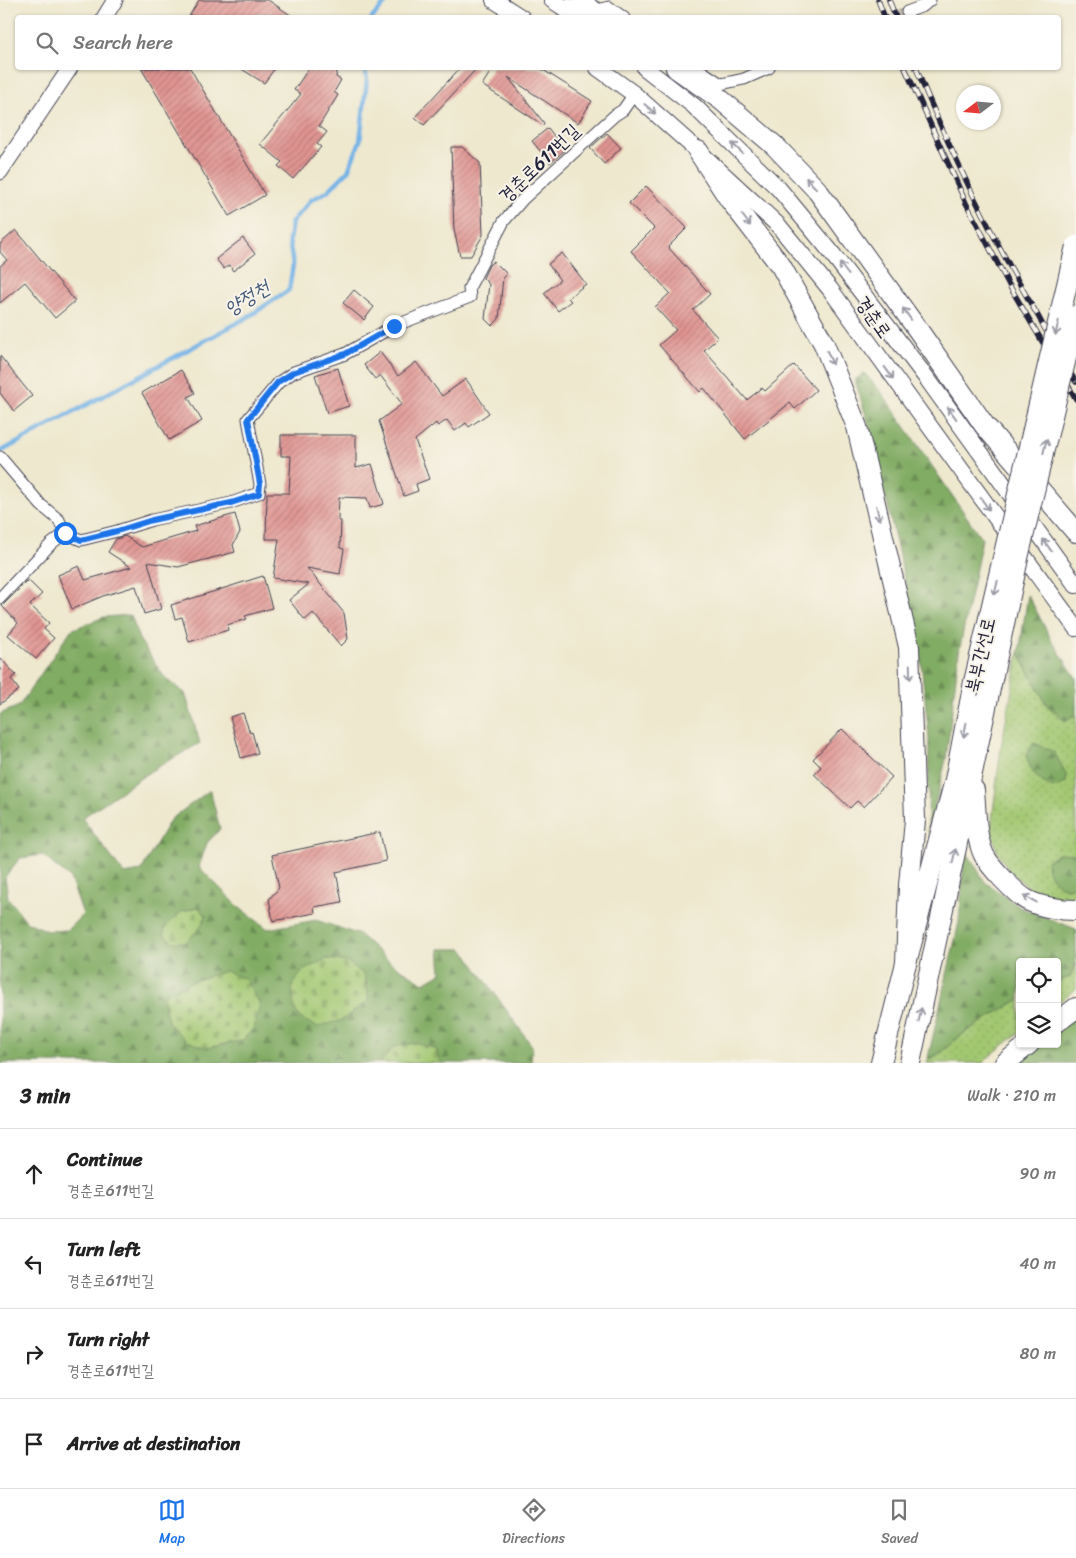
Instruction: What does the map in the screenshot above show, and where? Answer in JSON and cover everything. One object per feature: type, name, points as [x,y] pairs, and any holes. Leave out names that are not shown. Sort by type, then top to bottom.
[{"type":"highway","points":[[679,70],[706,88],[775,146],[817,190],[913,322],[985,426],[1076,532]]},
{"type":"highway","points":[[698,151],[730,200],[781,266],[824,344],[857,427],[909,647],[914,820],[906,963]]},
{"type":"highway","name":"북부간선로","points":[[882,1063],[906,963],[955,780],[974,682],[1076,246]]},
{"type":"highway","name":"북부간선로","points":[[910,1063],[1019,554],[1076,316]]},
{"type":"highway","points":[[972,768],[977,830],[984,856],[998,874],[1027,900],[1060,910],[1076,910]]},
{"type":"highway","points":[[1061,1019],[1076,1008]]},
{"type":"highway","points":[[1005,1063],[1024,1048]]},
{"type":"main road","points":[[494,0],[517,15]]},
{"type":"main road","name":"경춘로","points":[[601,70],[634,94],[778,226],[830,289],[1076,628]]},
{"type":"main road","name":"경춘로","points":[[647,70],[694,106],[779,189],[820,238],[928,380],[1076,584]]},
{"type":"street","points":[[106,15],[114,0]]},
{"type":"street","points":[[907,12],[923,6],[930,0]]},
{"type":"street","points":[[581,9],[609,7],[620,15]]},
{"type":"street","points":[[0,172],[69,70]]},
{"type":"street","points":[[700,70],[721,84],[744,79],[764,70]]},
{"type":"street","name":"경춘로611번길","points":[[65,533],[81,540],[152,520],[231,503],[259,494],[260,484],[248,419],[278,382],[294,372],[345,354],[394,326],[470,297],[469,288],[504,221],[523,199],[615,115],[623,110],[634,94]]},
{"type":"street","points":[[0,598],[51,544],[65,533],[59,520],[41,505],[2,460]]},
{"type":"green space","points":[[864,373],[882,393],[982,539],[959,652],[946,759],[928,833],[929,737],[919,642],[869,425],[855,380]]},
{"type":"green space","points":[[1028,595],[1051,639],[1076,678],[1076,714],[1065,721],[1047,705],[1019,653]]},
{"type":"green space","points":[[131,615],[139,639],[165,678],[185,693],[200,743],[151,771],[82,818],[124,874],[141,871],[170,820],[210,790],[220,829],[207,843],[199,867],[241,909],[268,929],[316,920],[360,935],[391,963],[424,983],[441,973],[439,949],[463,949],[532,1046],[531,1063],[440,1063],[436,1049],[394,1047],[380,1063],[0,1063],[0,714],[19,706],[71,630],[104,617]],"holes":[[[42,855],[70,878],[83,914],[67,930],[48,931],[27,922],[8,898],[5,877],[20,858]],[[327,959],[347,962],[303,971]]]},
{"type":"green space","points":[[1019,653],[1047,705],[1074,716],[1076,714],[1076,904],[1069,905],[1036,894],[1009,871],[997,851],[991,828],[1001,747]]},
{"type":"green space","points":[[1034,743],[1054,752],[1066,774],[1066,783],[1052,788],[1035,774],[1026,755]]},
{"type":"green space","points":[[965,849],[985,882],[1021,908],[1076,929],[1076,963],[1070,977],[1061,980],[1061,958],[1016,958],[1016,1001],[970,1029],[938,1054],[928,1058],[959,922]]},
{"type":"green space","points":[[1059,853],[1076,856],[1076,884],[1069,888],[1056,882],[1048,871],[1047,861]]},
{"type":"green space","points":[[198,907],[206,916],[199,929],[186,942],[173,942],[164,935],[165,927],[181,912]]},
{"type":"green space","points":[[327,959],[348,962],[364,975],[369,1000],[342,1020],[317,1027],[300,1018],[294,1008],[292,987],[302,971]]},
{"type":"green space","points":[[1076,963],[1076,989],[1061,1000],[1061,980],[1070,977]]},
{"type":"green space","points":[[225,971],[245,979],[260,1004],[254,1028],[243,1040],[207,1048],[186,1041],[169,1023],[164,995],[188,983]]},
{"type":"green space","points":[[1016,1001],[1016,1035],[983,1063],[927,1063],[928,1059],[942,1051],[970,1029]]},
{"type":"green space","points":[[1076,1013],[1076,1063],[1014,1063],[1031,1048],[1061,1048],[1061,1024]]},
{"type":"green space","points":[[415,1043],[436,1049],[440,1063],[380,1063],[394,1047]]},
{"type":"building","points":[[199,0],[268,0],[290,15],[190,15]]},
{"type":"building","points":[[142,70],[191,70],[265,195],[229,216]]},
{"type":"building","points":[[243,70],[274,70],[264,83]]},
{"type":"building","points":[[308,70],[337,70],[336,77],[341,80],[334,92],[338,95],[319,126],[327,132],[317,144],[321,147],[293,179],[278,166],[282,162],[260,144],[301,94],[294,90]]},
{"type":"building","points":[[458,70],[475,70],[424,125],[415,117]]},
{"type":"building","points":[[492,70],[543,70],[592,101],[578,123],[508,77],[544,123],[543,125],[482,85]]},
{"type":"building","points":[[548,128],[565,150],[550,163],[532,141]]},
{"type":"building","points":[[607,133],[621,148],[604,164],[590,148]]},
{"type":"building","points":[[451,147],[462,147],[480,163],[483,235],[471,256],[460,256],[454,230]]},
{"type":"building","points":[[646,186],[687,228],[668,247],[710,294],[693,310],[718,338],[704,350],[747,400],[762,388],[765,391],[794,365],[816,390],[795,409],[790,403],[745,439],[704,388],[700,392],[659,345],[676,330],[655,307],[670,293],[631,251],[654,228],[629,203]]},
{"type":"building","points":[[16,230],[75,301],[55,318],[25,282],[0,303],[0,266],[7,260],[0,252],[0,244]]},
{"type":"building","points":[[243,238],[255,254],[233,271],[229,265],[224,269],[216,259]]},
{"type":"building","points":[[562,253],[586,284],[568,298],[571,301],[558,311],[544,293],[560,280],[548,264]]},
{"type":"building","points":[[494,261],[507,274],[503,277],[499,319],[492,326],[485,319],[489,284],[483,278],[489,265]]},
{"type":"building","points":[[354,290],[374,307],[364,320],[343,303]]},
{"type":"building","points":[[380,352],[398,376],[416,362],[442,396],[466,379],[489,413],[469,427],[466,423],[455,431],[447,420],[438,426],[436,423],[415,440],[429,479],[416,484],[418,491],[404,496],[379,421],[402,404],[380,375],[375,379],[364,365]]},
{"type":"building","points":[[0,356],[32,396],[14,411],[0,393]]},
{"type":"building","points":[[338,368],[349,406],[327,413],[315,375]]},
{"type":"building","points":[[181,370],[195,393],[188,397],[202,421],[169,440],[142,393]]},
{"type":"building","points":[[281,435],[356,435],[356,468],[372,464],[384,504],[370,508],[367,498],[339,497],[338,520],[341,521],[340,548],[344,549],[340,574],[307,568],[344,613],[348,639],[341,646],[313,613],[305,620],[289,600],[309,584],[273,578],[279,539],[266,539],[267,493],[289,493],[291,456],[281,456]]},
{"type":"building","points":[[235,514],[240,532],[233,545],[235,552],[178,567],[148,562],[161,609],[144,614],[136,586],[103,596],[72,609],[58,575],[79,566],[85,580],[131,567],[108,552],[116,539],[125,536],[142,547],[196,531],[194,526]]},
{"type":"building","points":[[263,576],[272,608],[245,616],[247,619],[227,625],[228,630],[189,642],[182,617],[175,619],[171,605]]},
{"type":"building","points":[[28,580],[42,594],[30,605],[49,623],[44,629],[54,638],[36,659],[8,635],[18,623],[2,606]]},
{"type":"building","points":[[0,658],[16,675],[11,679],[19,690],[0,704]]},
{"type":"building","points":[[243,713],[250,733],[252,732],[258,753],[241,758],[230,717]]},
{"type":"building","points":[[842,729],[892,777],[864,807],[857,801],[850,808],[814,774],[821,767],[813,759]]},
{"type":"building","points":[[380,832],[386,861],[336,872],[342,902],[314,907],[315,913],[273,921],[269,899],[279,888],[272,855]]},
{"type":"waterway","name":"양정천","points":[[375,15],[388,0]]},
{"type":"waterway","name":"양정천","points":[[0,452],[248,317],[289,290],[293,265],[289,240],[292,222],[311,200],[328,191],[348,171],[360,141],[367,79],[365,70]]},
{"type":"tunnel","points":[[900,15],[907,12]]},
{"type":"railway","points":[[878,0],[884,15]]},
{"type":"railway","points":[[889,0],[895,15]]},
{"type":"railway","points":[[906,70],[966,203],[1009,285],[1076,399]]},
{"type":"railway","points":[[917,70],[943,131],[988,225],[1076,382]]},
{"type":"route","points":[[65,533],[81,540],[152,520],[231,503],[259,494],[260,484],[248,419],[263,398],[278,382],[294,372],[345,354],[394,326]]}]
